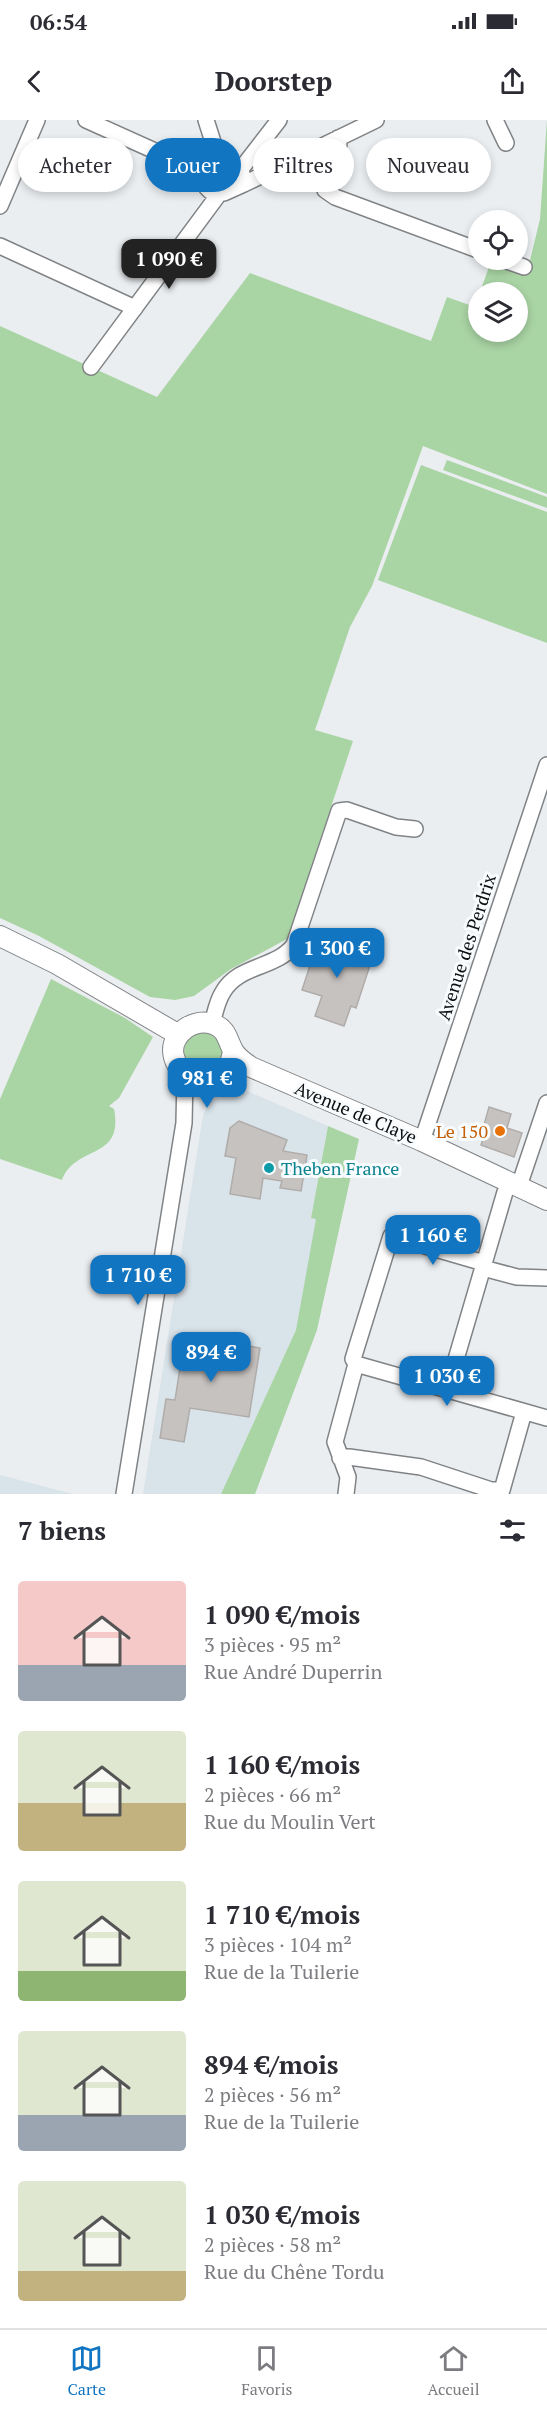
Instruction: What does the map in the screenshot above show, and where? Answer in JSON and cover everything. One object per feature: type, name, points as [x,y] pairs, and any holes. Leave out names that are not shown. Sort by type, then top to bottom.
[{"type":"main road","points":[[0,936],[67,970],[179,1035]]},
{"type":"main road","points":[[185,1075],[175,1060],[175,1043],[179,1035],[197,1023],[212,1024]]},
{"type":"main road","name":"Avenue de Claye","points":[[212,1024],[227,1034],[233,1051],[251,1067],[422,1141],[512,1189],[547,1214]]},
{"type":"main road","points":[[216,1078],[232,1060],[233,1051]]},
{"type":"main road","name":"Avenue de Claye","points":[[185,1075],[193,1079],[246,1078],[512,1189],[547,1200]]},
{"type":"street","points":[[0,206],[37,120]]},
{"type":"street","points":[[86,120],[145,147]]},
{"type":"street","points":[[206,120],[212,138]]},
{"type":"street","points":[[91,367],[219,194],[243,175],[279,120]]},
{"type":"street","points":[[338,138],[376,120]]},
{"type":"street","points":[[495,120],[506,143]]},
{"type":"street","points":[[243,175],[253,173]]},
{"type":"street","points":[[328,192],[335,197],[468,246]]},
{"type":"street","points":[[0,246],[135,308]]},
{"type":"street","name":"Avenue des Perdrix","points":[[422,1141],[547,765]]},
{"type":"street","points":[[212,1024],[220,998],[230,983],[239,975],[280,957],[294,945],[339,811],[347,810],[396,827],[415,829]]},
{"type":"street","points":[[124,1494],[184,1123],[185,1075]]},
{"type":"street","points":[[184,1123],[194,1097],[216,1078]]},
{"type":"street","points":[[447,1390],[483,1266],[547,1103]]},
{"type":"street","points":[[547,1278],[518,1277],[390,1236],[353,1359],[356,1364],[547,1418]]},
{"type":"street","points":[[346,1494],[348,1476],[340,1458],[336,1438],[356,1364]]},
{"type":"street","points":[[340,1458],[348,1457],[422,1467],[453,1476],[464,1483],[501,1492],[524,1412]]},
{"type":"shaded area","points":[[239,1090],[245,1093],[247,1091],[328,1126],[311,1217],[317,1219],[296,1330],[221,1494],[143,1494],[203,1115],[211,1101]]},
{"type":"shaded area","points":[[0,1475],[73,1494],[0,1494]]},
{"type":"green space","points":[[547,120],[547,494],[423,446],[372,586],[350,627],[315,730],[353,741],[287,939],[231,969],[194,996],[175,1000],[150,997],[39,936],[0,918],[0,326],[157,397],[250,273],[431,341],[447,297],[468,304],[468,342],[528,342],[528,282],[484,282],[488,270],[518,270],[527,273],[540,219]]},
{"type":"green space","points":[[447,460],[547,497],[547,508],[443,470]]},
{"type":"green space","points":[[421,465],[547,512],[547,643],[378,580]]},
{"type":"green space","points":[[51,979],[125,1018],[153,1037],[119,1098],[109,1106],[114,1109],[115,1126],[112,1137],[106,1145],[77,1161],[62,1180],[0,1159],[0,1099]]},
{"type":"green space","points":[[203,1033],[217,1038],[222,1052],[217,1066],[203,1071],[189,1066],[184,1052],[189,1038]]},
{"type":"green space","points":[[328,1126],[359,1139],[317,1330],[255,1494],[221,1494],[296,1330],[316,1219],[311,1218]]},
{"type":"building","points":[[319,938],[373,956],[356,1008],[351,1006],[344,1026],[315,1016],[322,996],[302,990]]},
{"type":"building","name":"Le 150","points":[[489,1107],[511,1114],[507,1128],[522,1133],[514,1157],[481,1145],[487,1126],[484,1125]]},
{"type":"building","name":"Theben France","points":[[239,1121],[287,1140],[283,1151],[307,1155],[301,1191],[280,1188],[282,1181],[263,1178],[260,1199],[230,1194],[236,1158],[225,1156],[230,1128]]},
{"type":"building","points":[[185,1336],[260,1348],[249,1417],[190,1408],[184,1442],[160,1438],[166,1399],[175,1400]]},
{"type":"place","name":"Le 150","points":[[500,1131]]},
{"type":"place","name":"Theben France","points":[[269,1168]]}]
